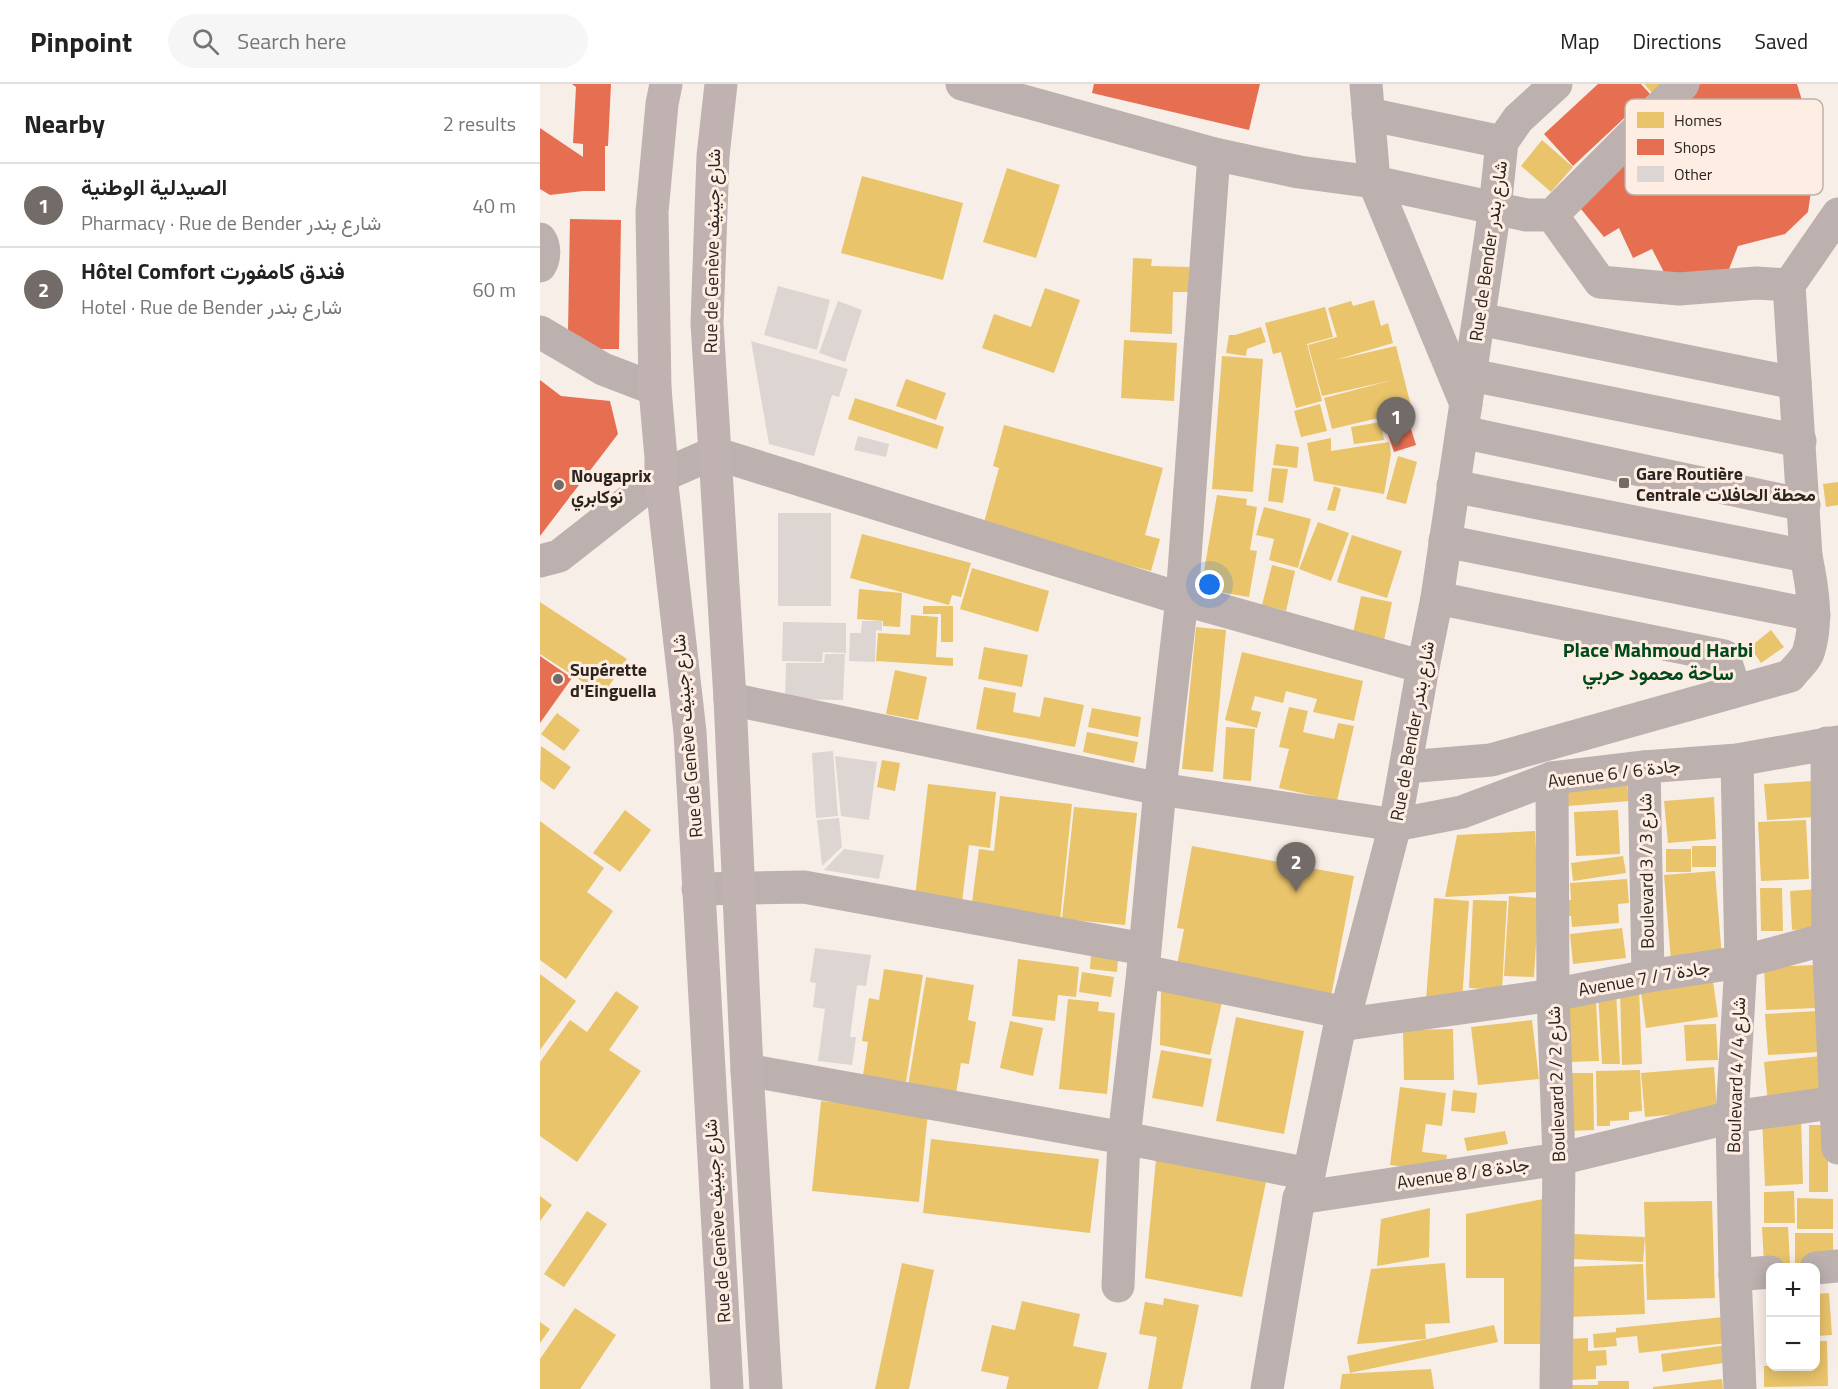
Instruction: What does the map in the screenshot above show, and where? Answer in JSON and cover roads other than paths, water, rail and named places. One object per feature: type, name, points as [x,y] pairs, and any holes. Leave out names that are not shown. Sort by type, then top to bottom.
[{"type":"main road","name":"Rue de Genève شارع جينيف","points":[[666,84],[662,104],[652,212],[655,389],[661,476],[690,732],[727,1389]]},
{"type":"main road","name":"Rue de Genève شارع جينيف","points":[[721,84],[712,156],[707,323],[730,699],[747,1070],[766,1389]]},
{"type":"street","points":[[962,84],[1214,154],[1299,171],[1374,182],[1527,215],[1552,215],[1625,142]]},
{"type":"street","name":"Rue de Bender شارع بندر","points":[[1267,1389],[1304,1186],[1343,1019],[1395,825],[1406,767],[1437,598],[1495,208],[1502,142],[1518,119],[1556,84]]},
{"type":"street","points":[[1668,99],[1683,84]]},
{"type":"street","points":[[1466,403],[1374,182],[1367,99],[1502,142]]},
{"type":"street","points":[[1118,1286],[1124,1138],[1182,599],[1214,154]]},
{"type":"street","points":[[1406,767],[1491,760],[1790,676],[1809,651],[1814,615],[1806,556],[1789,285],[1838,214]]},
{"type":"street","points":[[1552,215],[1600,282],[1679,289],[1757,283],[1789,285]]},
{"type":"street","points":[[540,238],[544,245],[540,266]]},
{"type":"street","points":[[1479,319],[1795,383]]},
{"type":"street","points":[[540,332],[603,369],[655,389]]},
{"type":"street","points":[[1466,403],[1800,441]]},
{"type":"street","points":[[1466,403],[1804,505]]},
{"type":"street","points":[[540,561],[559,556],[661,476],[714,453],[1182,599],[1423,667]]},
{"type":"street","points":[[1453,486],[1806,556]]},
{"type":"street","points":[[1445,541],[1814,615]]},
{"type":"street","points":[[1437,598],[1724,656],[1735,691]]},
{"type":"street","name":"Avenue 6 / جادة 6","points":[[730,699],[1160,789],[1395,825],[1462,812],[1552,778],[1644,767],[1737,760],[1832,743]]},
{"type":"street","points":[[1832,743],[1833,937],[1838,1148]]},
{"type":"street","name":"Boulevard 4 / شارع 4","points":[[1737,760],[1741,962],[1732,1117],[1740,1389]]},
{"type":"street","name":"Boulevard 3 / شارع 3","points":[[1644,767],[1648,976]]},
{"type":"street","name":"Boulevard 2 / شارع 2","points":[[1552,778],[1553,995],[1559,1159],[1556,1389]]},
{"type":"street","name":"Avenue 7 / جادة 7","points":[[698,890],[804,887],[1143,960],[1343,1019],[1553,995],[1648,976],[1741,962],[1833,937]]},
{"type":"street","name":"Avenue 8 / جادة 8","points":[[747,1070],[1124,1138],[1304,1186],[1559,1159],[1732,1117],[1837,1102]]},
{"type":"street","points":[[1820,1268],[1838,1266]]},
{"type":"street","points":[[1735,1275],[1766,1272]]},
{"type":"place","name":"الصيدلية الوطنية","points":[[1396,447]]},
{"type":"place","name":"Gare Routière Centrale محطة الحافلات","points":[[1624,483]]},
{"type":"place","name":"Nougaprix نوكابري","points":[[559,485]]},
{"type":"place","name":"Supérette d'Einguella","points":[[558,679]]},
{"type":"place","name":"Hôtel Comfort فندق كامفورت","points":[[1296,892]]},
{"type":"district","name":"Place Mahmoud Harbi ساحة محمود حربي","points":[[1658,660]]}]
